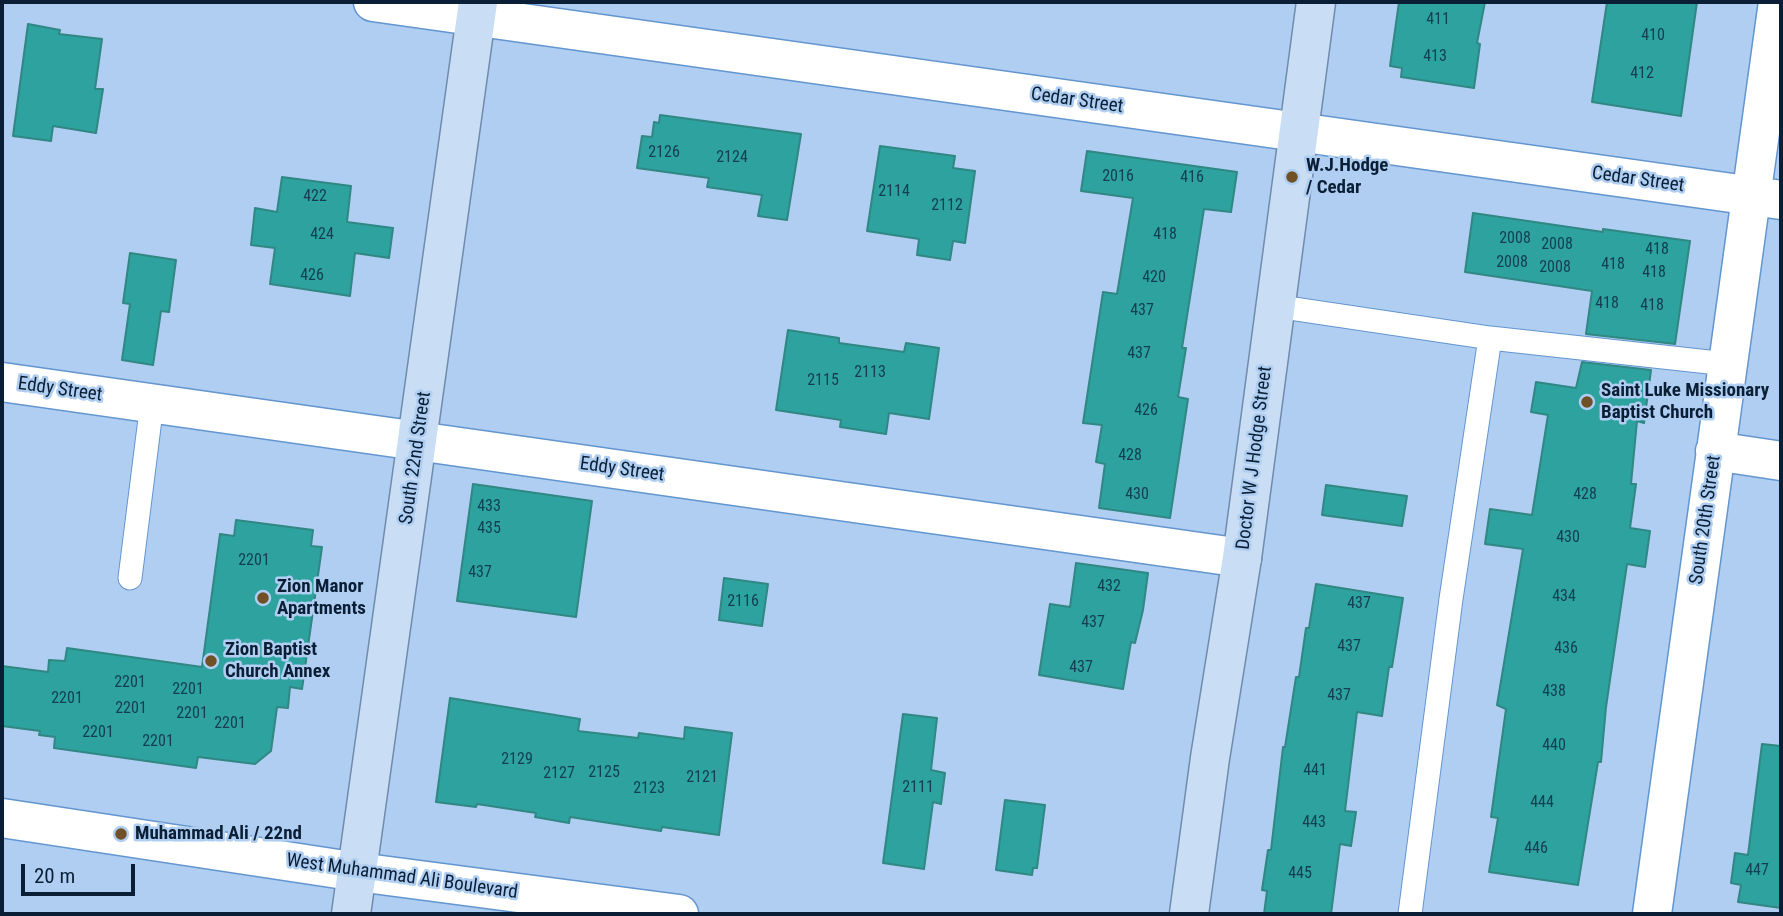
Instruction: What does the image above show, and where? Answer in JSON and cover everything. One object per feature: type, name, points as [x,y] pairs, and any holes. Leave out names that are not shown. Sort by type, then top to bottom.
[{"type":"main road","name":"Doctor W J Hodge Street","points":[[1189,914],[1210,758],[1242,558],[1316,2]]},
{"type":"main road","name":"South 22nd Street","points":[[351,914],[477,9]]},
{"type":"street","name":"Cedar Street","points":[[373,2],[477,9],[1298,132],[1766,198]]},
{"type":"street","name":"South 20th Street","points":[[1651,914],[1727,364],[1766,198],[1778,2]]},
{"type":"street","name":"Eddy Street","points":[[2,382],[1242,558]]},
{"type":"street","points":[[1715,452],[1781,461]]},
{"type":"street","name":"West Muhammad Ali Boulevard","points":[[2,818],[358,872],[679,914]]},
{"type":"lane","points":[[1275,306],[1490,338],[1727,364]]},
{"type":"lane","points":[[1410,914],[1451,599],[1490,338]]},
{"type":"lane","points":[[130,578],[152,403]]},
{"type":"building","points":[[1399,2],[1485,2],[1477,43],[1480,44],[1474,88],[1401,77],[1402,68],[1390,66]]},
{"type":"building","points":[[1607,2],[1697,2],[1681,116],[1592,102]]},
{"type":"building","points":[[28,24],[60,30],[59,34],[102,39],[95,89],[103,89],[96,133],[53,126],[51,141],[13,136]]},
{"type":"building","points":[[660,115],[801,134],[787,220],[758,216],[762,195],[707,187],[709,178],[637,168],[642,136],[652,137],[654,122],[659,123]]},
{"type":"building","points":[[880,146],[955,156],[953,168],[975,171],[965,243],[953,241],[950,260],[917,255],[919,239],[867,231]]},
{"type":"building","points":[[1087,151],[1237,172],[1231,212],[1204,209],[1182,348],[1186,348],[1178,397],[1188,399],[1170,518],[1099,508],[1105,464],[1096,462],[1102,425],[1083,423],[1103,292],[1117,294],[1133,198],[1081,191]]},
{"type":"building","points":[[282,177],[351,186],[347,222],[393,228],[389,258],[355,253],[350,296],[270,284],[275,248],[251,245],[255,208],[277,212]]},
{"type":"building","points":[[1473,213],[1603,232],[1603,229],[1690,241],[1675,344],[1586,334],[1592,291],[1465,272]]},
{"type":"building","points":[[130,253],[176,260],[169,312],[161,311],[153,365],[122,360],[130,304],[123,303]]},
{"type":"building","points":[[788,330],[839,338],[839,343],[904,352],[906,343],[939,348],[929,419],[889,413],[886,434],[840,427],[841,420],[776,410]]},
{"type":"building","points":[[1582,362],[1651,370],[1644,423],[1637,421],[1631,484],[1636,484],[1630,528],[1650,531],[1645,567],[1627,564],[1606,707],[1601,762],[1598,762],[1578,885],[1489,872],[1498,818],[1491,817],[1506,709],[1497,705],[1523,549],[1485,544],[1490,509],[1532,515],[1548,415],[1531,412],[1536,382],[1576,388]]},
{"type":"building","points":[[473,484],[592,501],[576,617],[457,601]]},
{"type":"building","points":[[1326,485],[1407,496],[1402,526],[1322,515]]},
{"type":"building","name":"Zion Manor Apartments","points":[[236,520],[313,530],[311,546],[322,547],[302,689],[290,687],[288,708],[277,707],[271,751],[255,764],[198,757],[196,768],[54,748],[55,737],[39,735],[40,731],[2,726],[2,666],[48,672],[49,660],[65,661],[67,648],[202,667],[220,534],[234,536]]},
{"type":"building","points":[[1076,563],[1148,573],[1143,610],[1135,643],[1131,642],[1123,689],[1039,675],[1050,604],[1070,607]]},
{"type":"building","points":[[724,578],[768,584],[762,626],[719,620]]},
{"type":"building","points":[[1316,584],[1403,598],[1382,716],[1357,712],[1345,811],[1356,812],[1351,846],[1340,844],[1331,914],[1264,914],[1267,891],[1262,890],[1268,850],[1271,850],[1283,747]]},
{"type":"building","points":[[450,698],[580,719],[578,731],[638,738],[639,733],[684,739],[685,727],[732,733],[719,835],[662,827],[661,831],[570,817],[569,823],[535,817],[536,813],[477,804],[476,807],[436,802]]},
{"type":"building","points":[[903,714],[937,718],[931,770],[945,773],[941,804],[933,802],[924,869],[883,863]]},
{"type":"building","points":[[1762,744],[1781,746],[1781,908],[1738,902],[1741,885],[1731,883],[1735,853],[1748,855]]},
{"type":"building","points":[[1005,800],[1045,805],[1037,868],[1033,868],[1032,875],[996,870]]},
{"type":"place","name":"W.J.Hodge / Cedar","points":[[1292,177]]},
{"type":"place","name":"Saint Luke Missionary Baptist Church","points":[[1587,402]]},
{"type":"place","name":"Zion Manor Apartments","points":[[263,598]]},
{"type":"place","name":"Zion Baptist Church Annex","points":[[211,661]]},
{"type":"place","name":"Muhammad Ali / 22nd","points":[[121,834]]}]
